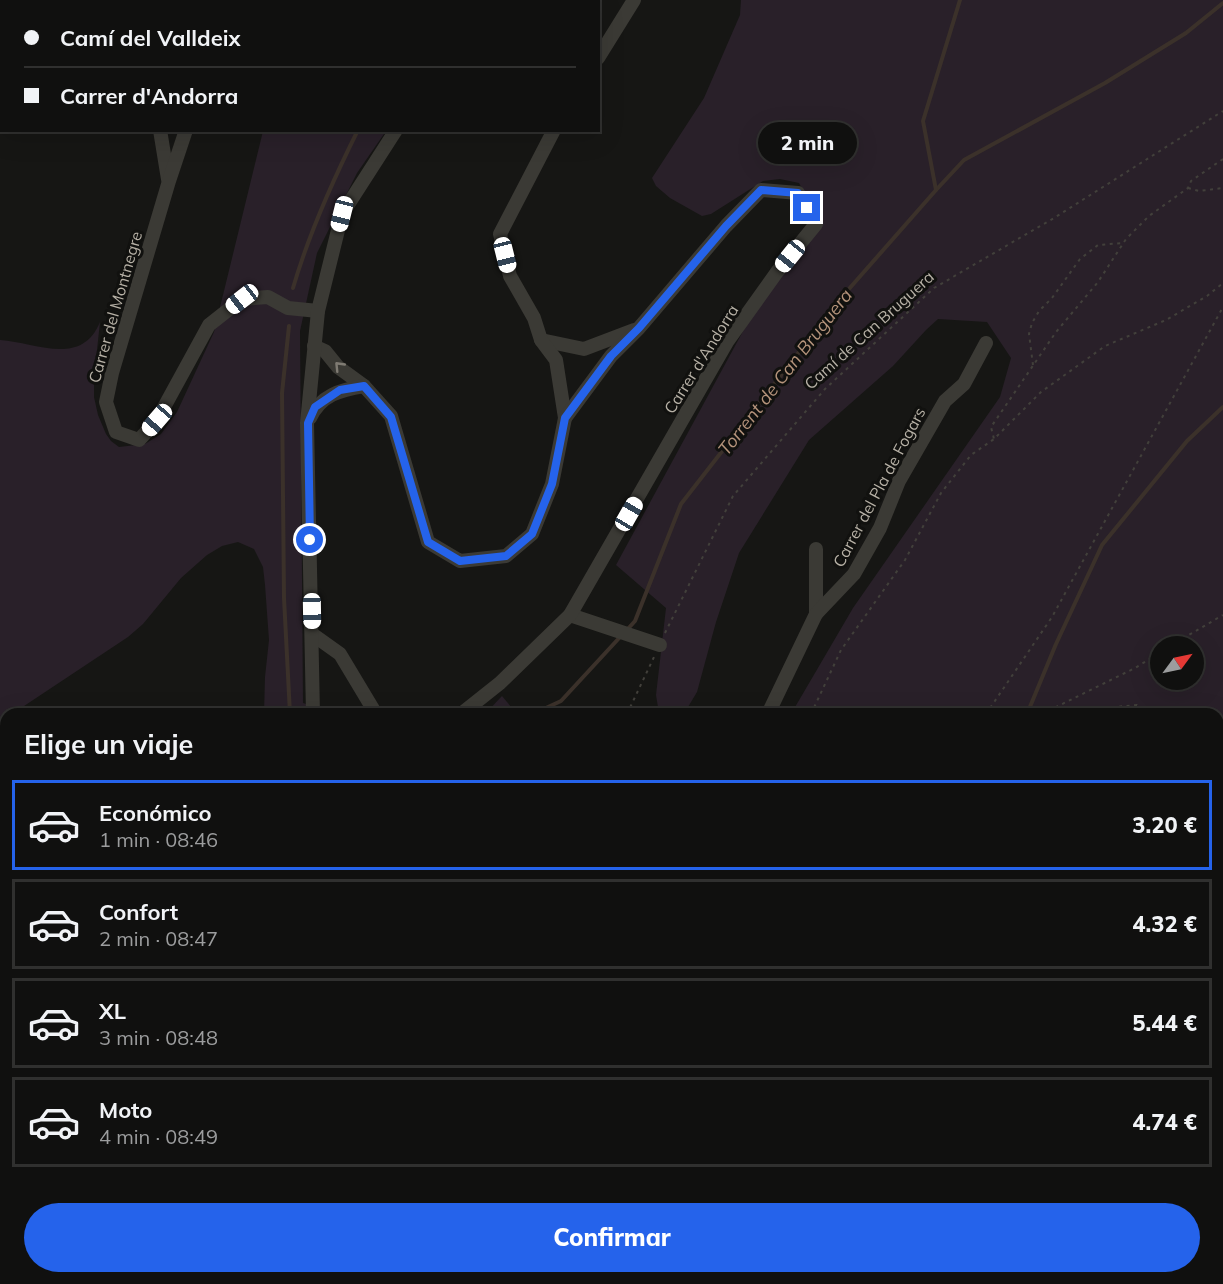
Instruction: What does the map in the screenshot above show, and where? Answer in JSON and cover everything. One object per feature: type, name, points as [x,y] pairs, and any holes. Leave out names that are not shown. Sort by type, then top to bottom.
[{"type":"street","points":[[600,55],[634,0]]},
{"type":"street","points":[[160,132],[169,181]]},
{"type":"street","name":"Carrer del Montnegre","points":[[185,132],[112,373],[106,402],[117,432],[139,440],[157,420],[209,325],[242,299],[268,297],[288,308],[318,311]]},
{"type":"street","points":[[313,708],[308,423],[318,311],[342,214],[395,132]]},
{"type":"street","points":[[315,346],[325,351],[343,372],[364,386],[391,417],[428,542],[460,561],[506,556],[532,534],[552,484],[565,418],[556,360],[541,340],[534,318],[510,276],[500,234],[553,132]]},
{"type":"street","name":"Carrer d'Andorra","points":[[469,708],[500,683],[570,615],[727,342],[777,272],[816,224],[798,193],[761,190],[726,226],[639,328],[611,356],[565,418]]},
{"type":"street","name":"Carrer d'Andorra","points":[[541,340],[584,349],[639,328]]},
{"type":"street","name":"Carrer del Pla de Fogars","points":[[771,708],[816,614],[854,574],[880,528],[905,471],[945,401],[964,384],[986,343]]},
{"type":"street","points":[[308,423],[315,407],[340,390],[364,386]]},
{"type":"street","name":"Carrer del Pla de Fogars","points":[[816,549],[816,614]]},
{"type":"street","points":[[570,615],[660,645]]},
{"type":"street","points":[[312,634],[340,654],[372,708]]},
{"type":"path","name":"Camí de Can Bruguera","points":[[630,708],[733,496],[825,389],[934,288],[1054,218],[1223,111]]},
{"type":"path","points":[[994,439],[991,427],[1056,332],[1098,282],[1123,243],[1149,216],[1188,188],[1191,181],[1223,159]]},
{"type":"path","points":[[1188,188],[1199,191],[1223,188]]},
{"type":"path","points":[[1033,366],[1029,334],[1039,311],[1052,298],[1080,259],[1098,245],[1123,243]]},
{"type":"path","points":[[815,708],[840,650],[905,560],[941,493],[971,455],[994,439],[1041,392],[1105,346],[1166,320],[1207,296],[1223,283]]},
{"type":"path","points":[[990,708],[1052,617],[1223,307]]},
{"type":"path","points":[[1187,636],[1223,615]]},
{"type":"path","points":[[1054,708],[1150,659]]},
{"type":"path","points":[[1113,708],[1137,705],[1139,708]]},
{"type":"shaded area","points":[[741,0],[1223,0],[1223,708],[795,708],[853,608],[1000,397],[1011,358],[987,322],[938,319],[893,366],[809,440],[739,553],[716,622],[697,692],[687,708],[658,708],[656,695],[666,608],[616,565],[754,311],[820,221],[799,183],[780,179],[763,181],[711,214],[702,216],[670,198],[656,186],[652,178],[704,98],[740,15]]},
{"type":"shaded area","points":[[263,132],[385,132],[357,173],[317,253],[300,331],[303,703],[319,708],[264,708],[269,640],[263,567],[254,549],[238,542],[222,546],[207,555],[181,578],[143,624],[128,637],[21,708],[0,708],[0,340],[56,349],[69,348],[81,344],[92,336],[100,322],[94,397],[106,434],[119,447],[145,444],[161,434],[177,412],[214,332]]},
{"type":"shaded area","points":[[502,696],[512,708],[491,708]]},
{"type":"waterway","name":"Torrent de Can Bruguera","points":[[626,631],[635,621],[681,504],[841,298],[936,190],[923,121],[960,0]]},
{"type":"waterway","points":[[936,190],[964,160],[1105,83],[1186,33],[1223,3]]},
{"type":"waterway","points":[[293,288],[322,208],[357,132]]},
{"type":"waterway","points":[[289,326],[282,393],[284,598],[290,708]]},
{"type":"waterway","points":[[1029,708],[1102,545],[1187,441],[1223,407]]},
{"type":"waterway","name":"Torrent de Can Bruguera","points":[[546,708],[561,701],[621,636]]},
{"type":"route","points":[[310,540],[308,423],[315,407],[340,390],[364,386],[391,417],[428,542],[460,561],[506,556],[532,534],[552,484],[565,418],[611,356],[639,328],[726,226],[761,190],[798,193],[807,208]]}]
